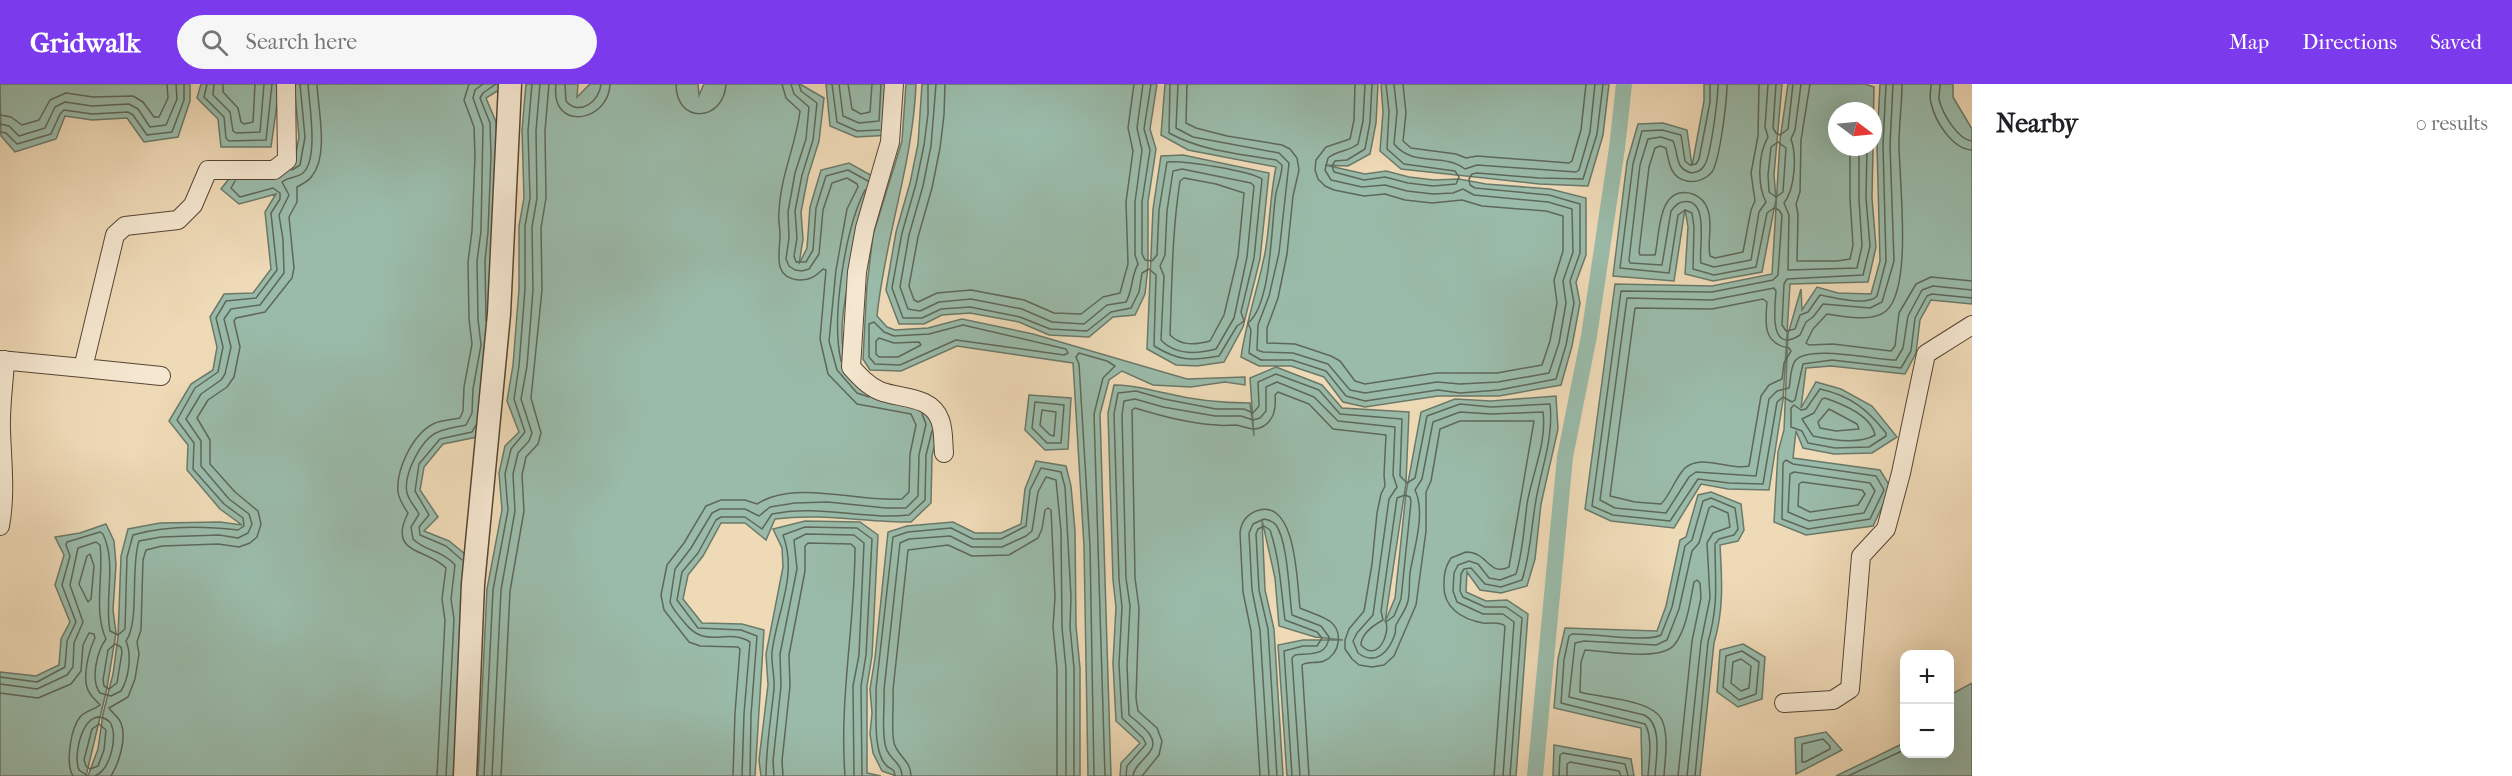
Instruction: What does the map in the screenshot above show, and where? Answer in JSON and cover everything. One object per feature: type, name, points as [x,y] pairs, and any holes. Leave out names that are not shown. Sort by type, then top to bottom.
[{"type":"street","points":[[83,368],[115,235],[125,226],[178,220],[194,205],[208,170],[274,170],[287,160],[286,84]]},
{"type":"street","points":[[465,776],[473,584],[499,314],[510,84]]},
{"type":"street","points":[[894,84],[890,142],[865,228],[857,272],[851,367],[861,379],[879,391],[920,400],[935,412],[940,421],[944,453]]},
{"type":"street","points":[[1784,703],[1833,700],[1850,689],[1861,556],[1886,529],[1901,473],[1926,354],[1972,325]]},
{"type":"street","points":[[0,526],[5,468],[0,428],[3,360],[161,376]]},
{"type":"water","points":[[0,84],[190,84],[190,101],[178,137],[144,142],[127,118],[92,120],[65,116],[56,139],[15,152],[1,136]]},
{"type":"water","points":[[201,84],[278,84],[271,147],[221,147],[218,119],[197,98]]},
{"type":"water","points":[[294,84],[502,84],[502,88],[486,98],[496,122],[497,156],[491,318],[477,437],[443,444],[424,467],[420,490],[438,517],[424,531],[449,541],[470,558],[459,776],[88,776],[98,749],[103,714],[113,674],[118,637],[121,556],[128,529],[160,523],[220,522],[242,525],[220,509],[187,470],[188,445],[169,421],[191,384],[213,370],[217,347],[210,317],[224,294],[253,293],[271,269],[265,212],[276,194],[239,204],[221,189],[236,170],[294,163],[299,137]]},
{"type":"water","points":[[526,84],[578,84],[577,97],[590,84],[698,84],[699,95],[704,84],[800,84],[824,98],[819,141],[808,176],[801,212],[803,239],[799,264],[807,248],[810,207],[821,170],[849,163],[878,179],[858,245],[845,300],[842,325],[843,347],[848,363],[866,383],[928,395],[940,422],[932,456],[931,503],[911,522],[826,517],[775,519],[766,540],[745,523],[721,523],[703,556],[688,575],[683,599],[702,623],[742,624],[764,630],[755,776],[478,776],[487,589],[502,510],[499,473],[505,446],[519,432],[507,401],[513,365],[519,289],[519,226],[524,198],[522,130]]},
{"type":"water","points":[[826,84],[895,84],[891,135],[856,137],[830,126]]},
{"type":"water","points":[[906,84],[916,84],[914,113],[877,316],[887,327],[895,330],[928,328],[962,319],[1033,334],[1187,379],[1245,377],[1245,385],[1225,382],[1191,387],[1153,385],[1122,371],[1109,380],[1100,414],[1111,776],[1088,776],[1084,546],[1073,363],[957,346],[901,371],[870,370],[863,359],[867,285],[873,235],[902,141]]},
{"type":"water","points":[[922,84],[1157,84],[1150,129],[1156,149],[1148,202],[1148,267],[1145,294],[1135,315],[1113,317],[1089,337],[1049,335],[1019,322],[970,313],[942,315],[924,324],[899,324],[886,290],[896,232],[918,144]]},
{"type":"water","points":[[1165,84],[1378,84],[1376,123],[1370,154],[1348,166],[1325,165],[1365,174],[1386,171],[1434,180],[1459,179],[1486,184],[1550,189],[1586,198],[1586,255],[1576,282],[1580,303],[1572,346],[1561,385],[1499,396],[1438,396],[1365,407],[1343,402],[1324,377],[1291,366],[1259,366],[1241,357],[1265,253],[1276,167],[1188,150],[1161,135]]},
{"type":"water","points":[[1381,84],[1609,84],[1603,135],[1588,186],[1539,184],[1401,169],[1380,151],[1383,112]]},
{"type":"water","points":[[1704,84],[1782,84],[1774,175],[1776,199],[1762,272],[1713,281],[1685,274],[1688,227],[1685,209],[1674,281],[1613,276],[1627,162],[1638,124],[1663,123],[1687,130],[1692,166],[1704,101]]},
{"type":"water","points":[[1788,84],[1865,84],[1874,87],[1874,102],[1828,102],[1828,156],[1873,156],[1872,198],[1876,247],[1868,282],[1790,284],[1783,400],[1769,490],[1728,489],[1701,484],[1674,528],[1611,521],[1585,509],[1615,284],[1712,286],[1772,274],[1780,140]]},
{"type":"water","points":[[1880,84],[1953,84],[1953,97],[1972,129],[1972,304],[1931,300],[1920,320],[1916,353],[1905,374],[1831,366],[1806,368],[1801,408],[1816,382],[1841,389],[1872,406],[1897,437],[1872,453],[1834,454],[1803,448],[1796,431],[1793,458],[1880,470],[1891,488],[1873,526],[1806,535],[1774,522],[1778,452],[1784,430],[1788,334],[1801,289],[1802,310],[1817,287],[1838,293],[1871,294],[1880,261],[1877,156],[1882,156],[1882,102],[1879,102]]},
{"type":"water","points":[[1183,155],[1269,173],[1260,259],[1243,327],[1224,362],[1197,366],[1176,365],[1147,349],[1153,209],[1161,156]]},
{"type":"water","points":[[1276,367],[1322,385],[1342,408],[1409,412],[1406,483],[1385,622],[1395,598],[1406,493],[1421,412],[1455,399],[1491,401],[1556,396],[1558,429],[1541,504],[1535,559],[1527,586],[1501,593],[1480,590],[1467,572],[1466,592],[1486,601],[1507,600],[1528,614],[1516,776],[1287,776],[1278,645],[1303,640],[1343,640],[1315,637],[1279,626],[1275,578],[1262,520],[1265,590],[1274,629],[1283,776],[1120,776],[1121,763],[1140,743],[1116,721],[1113,663],[1116,607],[1113,580],[1108,413],[1114,385],[1134,386],[1218,402],[1250,403],[1254,436],[1250,378]]},
{"type":"water","points":[[1029,395],[1071,398],[1068,449],[1045,450],[1025,430]]},
{"type":"water","points":[[1036,461],[1066,466],[1071,486],[1075,531],[1076,626],[1080,668],[1080,776],[896,776],[882,771],[873,753],[870,734],[872,713],[870,689],[888,532],[907,526],[953,522],[975,533],[1001,533],[1021,524],[1025,489]]},
{"type":"water","points":[[1711,492],[1741,504],[1744,530],[1738,541],[1720,545],[1721,606],[1714,643],[1700,776],[1642,776],[1641,728],[1554,708],[1558,659],[1565,628],[1657,631],[1666,606],[1680,540],[1686,537],[1698,495]]},
{"type":"water","points":[[805,521],[860,522],[878,535],[872,656],[867,686],[867,773],[881,776],[761,776],[759,760],[768,685],[766,654],[783,567],[782,548],[773,529]]},
{"type":"water","points":[[106,524],[114,541],[116,565],[113,610],[116,633],[107,688],[86,776],[0,776],[0,672],[36,676],[59,665],[61,639],[70,622],[55,585],[64,555],[55,537],[80,533]]},
{"type":"water","points":[[1743,644],[1765,657],[1762,699],[1738,707],[1717,692],[1720,650]]},
{"type":"water","points":[[1972,683],[1972,776],[1836,776],[1900,745],[1900,758],[1954,758],[1954,693]]},
{"type":"water","points":[[1826,732],[1842,750],[1796,774],[1795,738]]},
{"type":"water","points":[[1554,745],[1631,759],[1634,776],[1553,776]]},
{"type":"waterway","points":[[1535,776],[1565,457],[1589,336],[1617,148],[1624,84]]}]
